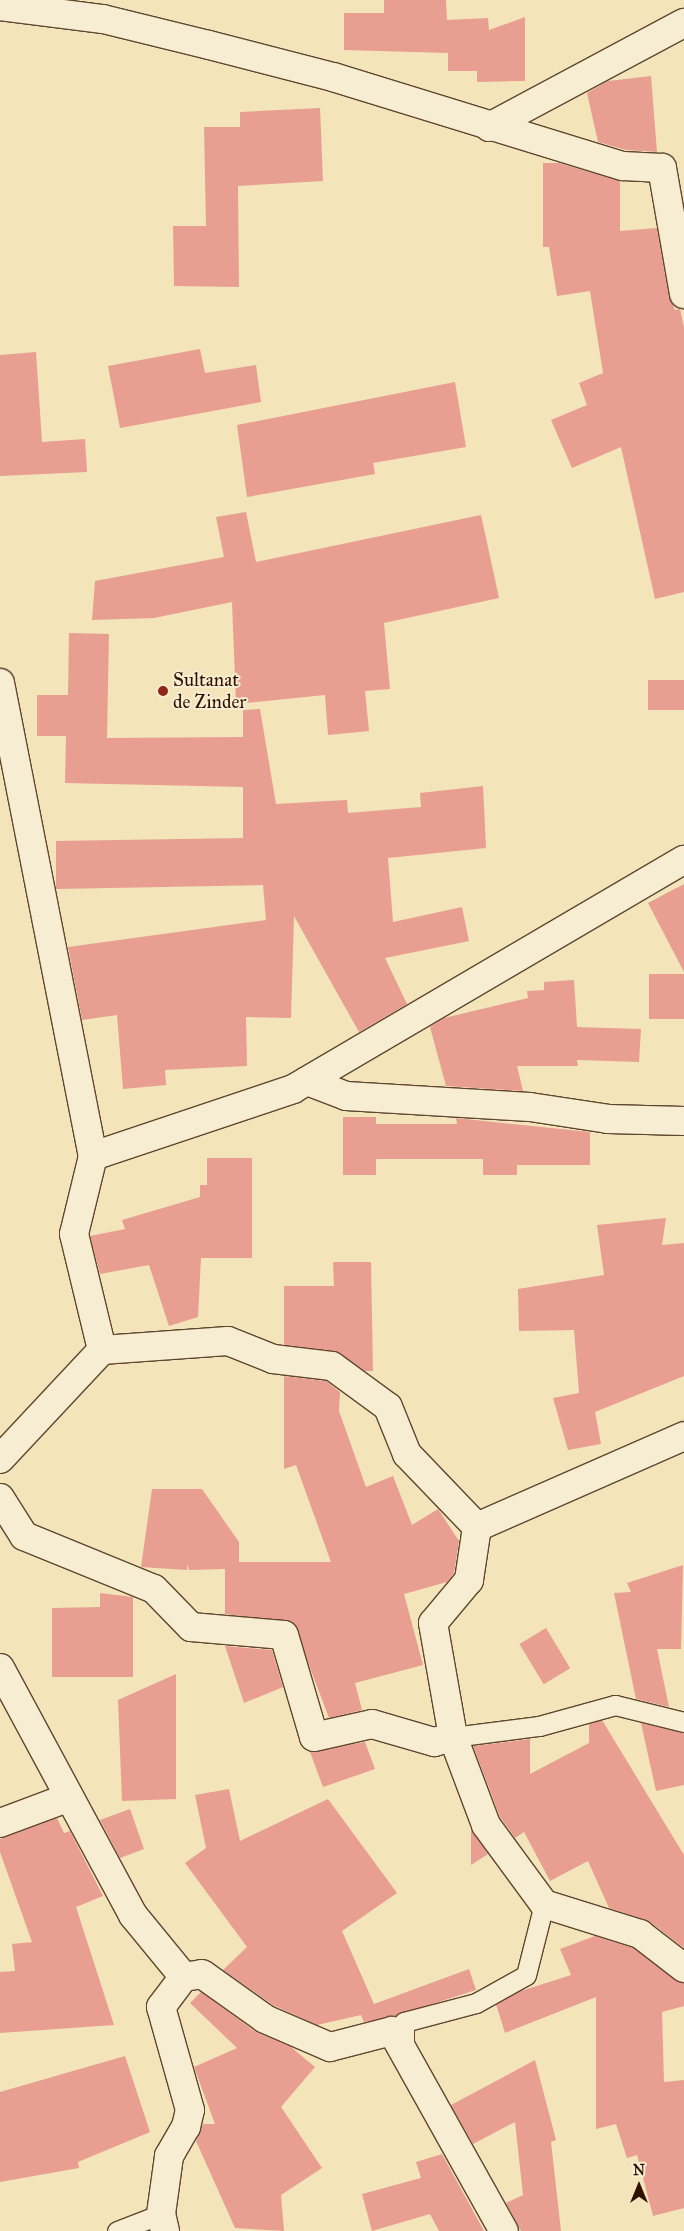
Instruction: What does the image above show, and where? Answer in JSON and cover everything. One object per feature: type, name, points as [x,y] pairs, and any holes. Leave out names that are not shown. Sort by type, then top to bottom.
[{"type":"street","points":[[0,6],[103,19],[333,77],[489,127],[624,166],[662,168],[680,232],[684,294]]},
{"type":"street","points":[[489,127],[684,23]]},
{"type":"street","points":[[1,698],[93,1156],[74,1234],[102,1350]]},
{"type":"street","points":[[93,1156],[307,1081],[684,860]]},
{"type":"street","points":[[307,1081],[346,1096],[530,1107],[608,1119],[684,1121]]},
{"type":"street","points":[[0,1459],[102,1350],[228,1342],[273,1359],[332,1366],[388,1407],[407,1454],[477,1527]]},
{"type":"street","points":[[477,1527],[684,1436]]},
{"type":"street","points":[[0,1498],[24,1536],[154,1589],[191,1627],[284,1635],[314,1737],[372,1724],[434,1742],[453,1737]]},
{"type":"street","points":[[477,1527],[469,1580],[433,1623],[453,1737],[486,1825],[544,1904],[640,1934],[684,1968]]},
{"type":"street","points":[[0,1668],[66,1798],[133,1915],[184,1976]]},
{"type":"street","points":[[0,1823],[66,1798]]},
{"type":"street","points":[[163,2222],[169,2156],[186,2127],[190,2110],[162,2007],[184,1976],[202,1974],[265,2019],[330,2047],[392,2031],[504,2231]]},
{"type":"lane","points":[[453,1737],[539,1726],[614,1705],[684,1722]]},
{"type":"lane","points":[[404,2055],[404,2022],[476,2003],[526,1975],[544,1904]]},
{"type":"lane","points":[[117,2231],[163,2222]]},
{"type":"building","points":[[384,0],[446,0],[447,20],[488,18],[489,30],[525,17],[525,81],[477,82],[477,71],[448,71],[448,53],[344,50],[344,13],[384,13]]},
{"type":"building","points":[[651,76],[657,152],[626,150],[598,142],[587,93],[608,81]]},
{"type":"building","points":[[320,108],[323,181],[238,186],[239,287],[174,286],[173,226],[206,226],[204,127],[240,127],[240,112]]},
{"type":"building","points":[[543,163],[559,163],[620,181],[620,231],[657,228],[669,297],[675,310],[680,309],[684,327],[684,592],[655,599],[621,447],[572,468],[551,420],[587,405],[579,383],[603,373],[590,291],[557,296],[549,247],[543,247]]},
{"type":"building","points":[[200,349],[205,373],[256,365],[261,402],[120,428],[108,366]]},
{"type":"building","points":[[36,352],[42,442],[85,439],[87,472],[0,476],[0,355]]},
{"type":"building","points":[[455,382],[466,447],[373,463],[375,474],[247,497],[237,425]]},
{"type":"building","points":[[246,512],[256,562],[481,515],[499,598],[384,623],[390,689],[365,691],[369,731],[328,735],[325,695],[236,704],[232,602],[154,618],[92,620],[95,581],[224,557],[216,517]]},
{"type":"building","points":[[69,633],[109,634],[107,738],[243,737],[243,710],[260,709],[276,804],[347,800],[348,813],[421,807],[420,793],[483,786],[486,848],[388,858],[393,922],[462,907],[469,941],[385,958],[407,1004],[359,1032],[294,916],[291,1018],[246,1017],[247,1066],[165,1070],[166,1085],[123,1089],[117,1015],[82,1020],[68,947],[266,920],[263,885],[56,889],[56,841],[243,838],[243,787],[65,783],[66,736],[37,736],[37,695],[68,695]]},
{"type":"building","points":[[648,680],[684,680],[684,710],[648,710]]},
{"type":"building","points":[[684,884],[684,972],[648,903]]},
{"type":"building","points":[[649,974],[684,974],[684,1019],[649,1019]]},
{"type":"building","points":[[574,980],[577,1027],[641,1029],[639,1062],[577,1060],[578,1066],[517,1066],[523,1091],[446,1086],[430,1027],[444,1018],[528,998],[527,991],[544,990],[544,982]]},
{"type":"building","points":[[343,1117],[376,1117],[376,1124],[457,1124],[456,1118],[590,1132],[590,1165],[517,1165],[517,1175],[483,1175],[483,1159],[376,1159],[376,1175],[343,1175]]},
{"type":"building","points":[[207,1158],[252,1158],[252,1258],[201,1258],[198,1317],[169,1326],[149,1265],[100,1274],[90,1236],[125,1229],[122,1220],[200,1197],[200,1185],[207,1185]]},
{"type":"building","points":[[666,1218],[662,1245],[684,1243],[684,1376],[595,1412],[601,1444],[568,1450],[553,1398],[579,1393],[574,1330],[519,1331],[518,1289],[604,1275],[597,1225]]},
{"type":"building","points":[[333,1262],[371,1262],[373,1371],[365,1371],[334,1351],[284,1345],[284,1286],[334,1286]]},
{"type":"building","points":[[284,1376],[326,1381],[340,1392],[339,1411],[366,1487],[393,1476],[412,1525],[438,1509],[459,1541],[454,1573],[447,1582],[404,1594],[423,1665],[355,1683],[362,1710],[329,1718],[293,1623],[225,1614],[225,1569],[189,1570],[187,1564],[187,1570],[141,1567],[152,1489],[202,1489],[239,1542],[239,1562],[331,1562],[296,1465],[284,1469]]},
{"type":"building","points":[[683,1565],[681,1649],[657,1649],[669,1707],[636,1699],[614,1593],[631,1592],[627,1583]]},
{"type":"building","points":[[100,1593],[133,1597],[133,1677],[52,1677],[52,1608],[100,1607]]},
{"type":"building","points":[[546,1628],[570,1668],[544,1684],[519,1644]]},
{"type":"building","points":[[225,1646],[272,1650],[283,1687],[244,1703]]},
{"type":"building","points":[[176,1674],[176,1799],[122,1801],[118,1700]]},
{"type":"building","points":[[602,1720],[684,1855],[684,1948],[649,1921],[609,1908],[588,1861],[550,1881],[524,1832],[515,1838],[500,1817],[473,1746],[530,1739],[530,1774],[589,1743],[589,1724]]},
{"type":"building","points":[[641,1723],[684,1733],[684,1785],[656,1791]]},
{"type":"building","points":[[365,1742],[375,1769],[323,1787],[310,1752]]},
{"type":"building","points":[[229,1789],[240,1841],[328,1799],[397,1893],[342,1931],[374,2004],[469,1969],[476,1990],[395,2016],[364,2022],[361,2015],[317,2025],[273,2005],[223,1970],[247,1947],[185,1863],[206,1848],[195,1795]]},
{"type":"building","points":[[130,1809],[144,1849],[120,1858],[100,1820]]},
{"type":"building","points":[[57,1818],[64,1833],[70,1831],[103,1896],[76,1907],[114,2025],[0,2033],[0,1972],[15,1971],[12,1944],[32,1942],[0,1852],[0,1839]]},
{"type":"building","points":[[471,1828],[488,1854],[471,1865]]},
{"type":"building","points":[[595,1936],[633,1948],[684,1983],[684,2006],[662,2012],[664,2082],[684,2080],[684,2208],[653,2216],[637,2155],[627,2158],[616,2124],[596,2129],[596,1997],[505,2033],[496,2004],[521,1991],[571,1975],[560,1949]]},
{"type":"building","points":[[201,1992],[256,2032],[291,2047],[315,2067],[281,2107],[322,2168],[281,2195],[284,2231],[235,2228],[196,2141],[203,2124],[215,2124],[194,2067],[237,2048],[190,2003]]},
{"type":"building","points":[[125,2056],[150,2132],[78,2162],[79,2168],[0,2182],[0,2092]]},
{"type":"building","points":[[535,2060],[556,2140],[551,2142],[561,2231],[521,2231],[506,2203],[523,2195],[515,2122],[473,2144],[451,2105]]},
{"type":"building","points":[[442,2154],[484,2231],[439,2231],[430,2214],[372,2231],[362,2194],[421,2178],[416,2162]]},
{"type":"place","name":"Sultanat de Zinder","points":[[163,691]]}]
